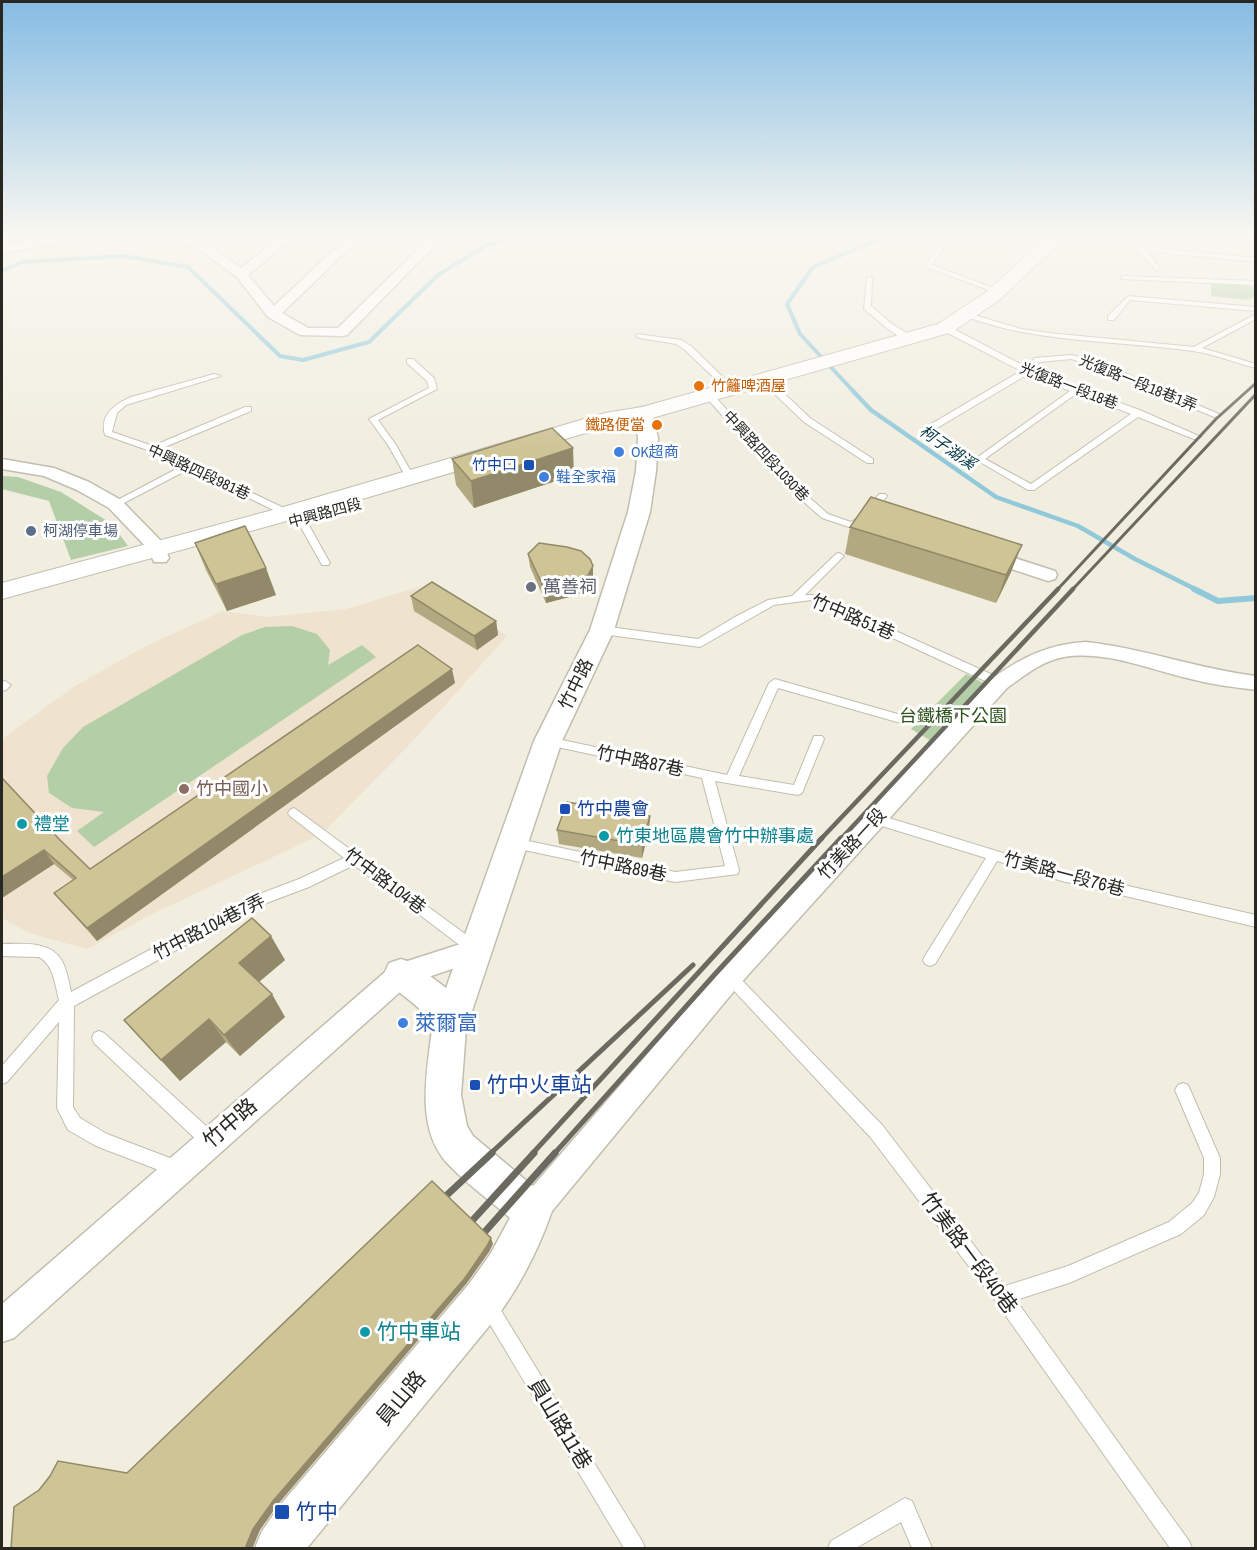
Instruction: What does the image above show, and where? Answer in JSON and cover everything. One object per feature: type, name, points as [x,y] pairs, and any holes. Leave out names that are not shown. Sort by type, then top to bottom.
[{"type":"main road","name":"中興路四段","points":[[2,591],[296,516],[427,477],[620,428],[644,413],[945,328],[981,306]]},
{"type":"main road","name":"中興路四段","points":[[2,602],[159,552]]},
{"type":"street","points":[[267,306],[273,314],[305,332],[342,332],[368,306]]},
{"type":"street","points":[[273,314],[281,306]]},
{"type":"street","name":"竹中路","points":[[532,1211],[460,1149],[450,1133],[443,1095],[450,1029],[549,741],[602,630],[639,513],[646,471],[648,438],[644,413]]},
{"type":"street","points":[[2,464],[48,472],[83,486],[115,504],[159,552]]},
{"type":"street","points":[[856,525],[890,524]]},
{"type":"street","points":[[969,549],[1048,575]]},
{"type":"street","name":"竹美路一段","points":[[532,1211],[730,977],[1000,684],[1018,668],[1037,657],[1066,650],[1092,648],[1212,677],[1256,683]]},
{"type":"street","name":"竹中路","points":[[2,1326],[401,974],[476,950]]},
{"type":"street","points":[[401,974],[434,998],[445,1010],[450,1029]]},
{"type":"street","name":"員山路","points":[[279,1548],[298,1521],[507,1270],[523,1239],[532,1211]]},
{"type":"lane","points":[[867,306],[889,326],[910,339]]},
{"type":"lane","points":[[1111,318],[1121,306]]},
{"type":"lane","points":[[1225,306],[1256,309]]},
{"type":"lane","points":[[970,315],[983,321],[1038,334],[1196,350],[1256,366]]},
{"type":"lane","points":[[1196,350],[1256,316]]},
{"type":"lane","name":"光復路一段18巷","points":[[945,328],[1027,371],[1197,437]]},
{"type":"lane","points":[[639,336],[678,342],[688,348],[730,388]]},
{"type":"lane","name":"光復路一段18巷1弄","points":[[928,429],[1027,371],[1038,360],[1071,357],[1096,364],[1217,415]]},
{"type":"lane","points":[[410,361],[431,380],[433,388],[373,419],[392,445],[427,477]]},
{"type":"lane","name":"中興路四段981巷","points":[[217,376],[118,406],[107,423],[108,433],[153,449],[296,516]]},
{"type":"lane","points":[[763,378],[807,420],[870,461]]},
{"type":"lane","points":[[1076,390],[979,459],[1031,488],[1139,413]]},
{"type":"lane","name":"中興路四段1030巷","points":[[708,394],[783,479],[825,516],[856,525]]},
{"type":"lane","points":[[153,449],[248,409]]},
{"type":"lane","points":[[115,504],[189,466]]},
{"type":"lane","points":[[856,525],[882,496]]},
{"type":"lane","points":[[296,516],[325,563]]},
{"type":"lane","points":[[797,597],[839,556]]},
{"type":"lane","name":"竹中路51巷","points":[[602,630],[700,644],[732,623],[772,602],[797,597],[820,599],[1000,684]]},
{"type":"lane","points":[[731,780],[775,683],[904,720]]},
{"type":"lane","name":"竹中路87巷","points":[[549,741],[731,780],[798,790],[818,740]]},
{"type":"lane","name":"竹中路89巷","points":[[514,843],[675,877],[733,870],[706,775]]},
{"type":"lane","name":"竹中路104巷","points":[[294,813],[476,950]]},
{"type":"lane","name":"竹美路一段76巷","points":[[876,819],[1062,876],[1256,921]]},
{"type":"lane","points":[[930,960],[994,856]]},
{"type":"lane","name":"竹中路104巷7弄","points":[[67,1002],[246,905],[304,883],[355,859]]},
{"type":"lane","points":[[2,950],[39,951],[48,955],[56,963],[67,1002],[65,1108],[68,1117],[83,1131],[178,1169]]},
{"type":"lane","name":"竹美路一段40巷","points":[[730,977],[877,1132],[1002,1296],[1182,1548]]},
{"type":"lane","points":[[2,1077],[67,1002]]},
{"type":"lane","points":[[99,1038],[210,1141]]},
{"type":"lane","points":[[1002,1296],[1069,1274],[1164,1233],[1175,1228],[1198,1209],[1206,1197],[1212,1174],[1212,1158],[1183,1090]]},
{"type":"lane","name":"員山路11巷","points":[[484,1299],[635,1548]]},
{"type":"lane","points":[[838,1548],[905,1508],[922,1548]]},
{"type":"shaded area","name":"竹中國小","points":[[429,584],[507,636],[411,743],[322,834],[148,916],[87,949],[29,933],[2,918],[2,739],[75,686],[146,646],[223,611],[267,617],[346,609]]},
{"type":"green space","points":[[2,476],[18,477],[61,492],[112,524],[128,546],[71,560],[49,501],[2,489]]},
{"type":"green space","points":[[292,626],[317,634],[330,650],[328,665],[362,645],[376,657],[94,847],[77,831],[104,812],[72,808],[49,793],[47,776],[63,748],[83,727],[242,635],[265,627]]},
{"type":"green space","name":"台鐵橋下公園","points":[[966,674],[1003,693],[948,751],[911,729]]},
{"type":"building","points":[[552,428],[573,448],[471,481],[452,459]]},
{"type":"building","points":[[871,497],[1022,545],[1006,575],[850,527]]},
{"type":"building","points":[[245,526],[266,568],[216,584],[195,543]]},
{"type":"building","points":[[539,543],[581,551],[590,559],[593,566],[588,575],[576,582],[545,590],[528,554]]},
{"type":"building","points":[[432,582],[496,621],[474,636],[411,596]]},
{"type":"building","points":[[418,645],[452,669],[87,928],[54,893],[76,878],[44,850],[2,877],[2,778],[90,869]]},
{"type":"building","points":[[567,802],[650,816],[642,845],[557,830]]},
{"type":"building","points":[[252,918],[271,936],[239,963],[272,994],[224,1035],[209,1019],[161,1060],[124,1020]]},
{"type":"building","name":"竹中車站","points":[[432,1181],[491,1238],[487,1246],[465,1278],[273,1501],[253,1529],[247,1548],[11,1548],[14,1507],[39,1490],[58,1461],[127,1473]]},
{"type":"waterway","name":"柯子湖溪","points":[[229,306],[280,356],[303,360],[369,342],[406,306]]},
{"type":"waterway","name":"柯子湖溪","points":[[788,306],[800,334],[854,392]]},
{"type":"waterway","name":"柯子湖溪","points":[[853,391],[871,410],[996,497],[1078,526],[1135,559],[1197,590]]},
{"type":"waterway","name":"柯子湖溪","points":[[1194,589],[1218,601],[1256,598]]},
{"type":"railway","points":[[1057,590],[1216,419],[1256,383]]},
{"type":"railway","points":[[1072,590],[1256,394]]},
{"type":"railway","points":[[820,840],[1058,589]]},
{"type":"railway","points":[[840,840],[1073,589]]},
{"type":"railway","points":[[532,1154],[822,838]]},
{"type":"railway","points":[[554,1154],[841,838]]},
{"type":"railway","points":[[490,1154],[693,965]]},
{"type":"railway","points":[[434,1207],[492,1153]]},
{"type":"railway","points":[[461,1233],[534,1153]]},
{"type":"railway","points":[[474,1244],[555,1153]]},
{"type":"place","name":"竹籬啤酒屋","points":[[699,386]]},
{"type":"place","name":"鐵路便當","points":[[657,425]]},
{"type":"place","name":"OK超商","points":[[619,452]]},
{"type":"place","name":"竹中口","points":[[529,465]]},
{"type":"place","name":"鞋全家福","points":[[544,477]]},
{"type":"place","name":"柯湖停車場","points":[[31,531]]},
{"type":"place","name":"萬善祠","points":[[531,587]]},
{"type":"place","name":"竹中國小","points":[[184,789]]},
{"type":"place","name":"竹中農會","points":[[565,809]]},
{"type":"place","name":"禮堂","points":[[22,824]]},
{"type":"place","name":"竹東地區農會竹中辦事處","points":[[604,836]]},
{"type":"place","name":"萊爾富","points":[[403,1023]]},
{"type":"place","name":"竹中火車站","points":[[475,1085]]},
{"type":"place","name":"竹中車站","points":[[365,1332]]},
{"type":"place","name":"竹中","points":[[282,1512]]}]
